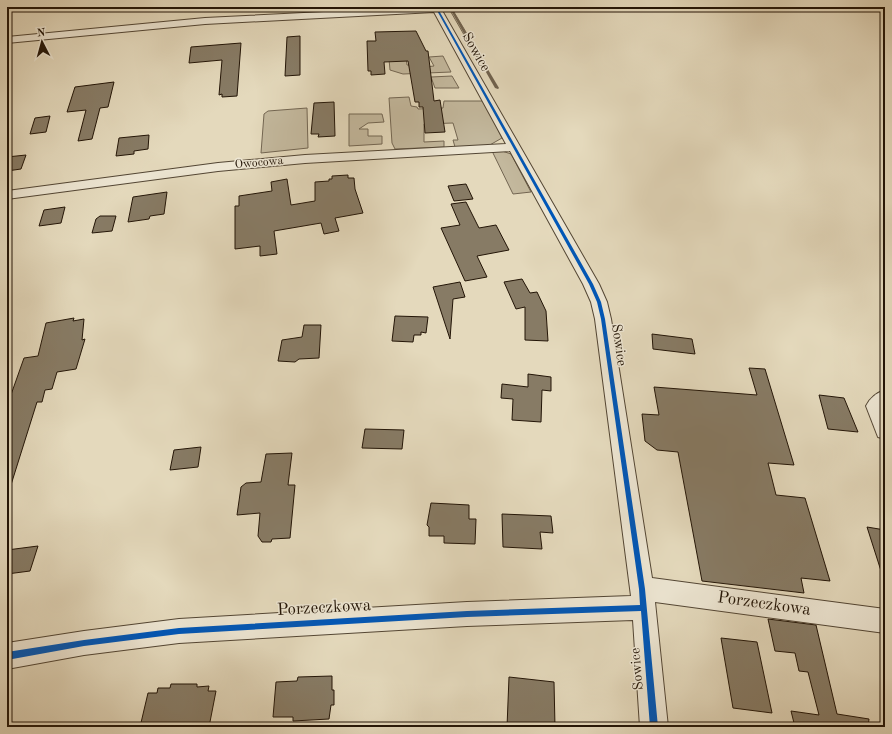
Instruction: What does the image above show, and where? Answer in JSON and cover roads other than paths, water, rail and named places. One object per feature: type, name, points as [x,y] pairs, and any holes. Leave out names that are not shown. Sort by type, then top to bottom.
[{"type":"street","points":[[7,40],[205,21],[436,8]]},
{"type":"street","name":"Sowice","points":[[436,8],[471,67],[513,147],[587,277],[598,302],[603,319],[643,599],[654,727]]},
{"type":"street","name":"Owocowa","points":[[7,195],[85,183],[241,164],[513,147]]},
{"type":"street","points":[[885,398],[875,406],[885,431]]},
{"type":"street","name":"Porzeczkowa","points":[[7,656],[84,643],[179,631],[467,614],[643,599],[669,591],[885,621]]},
{"type":"waterway","points":[[450,7],[497,88]]}]
